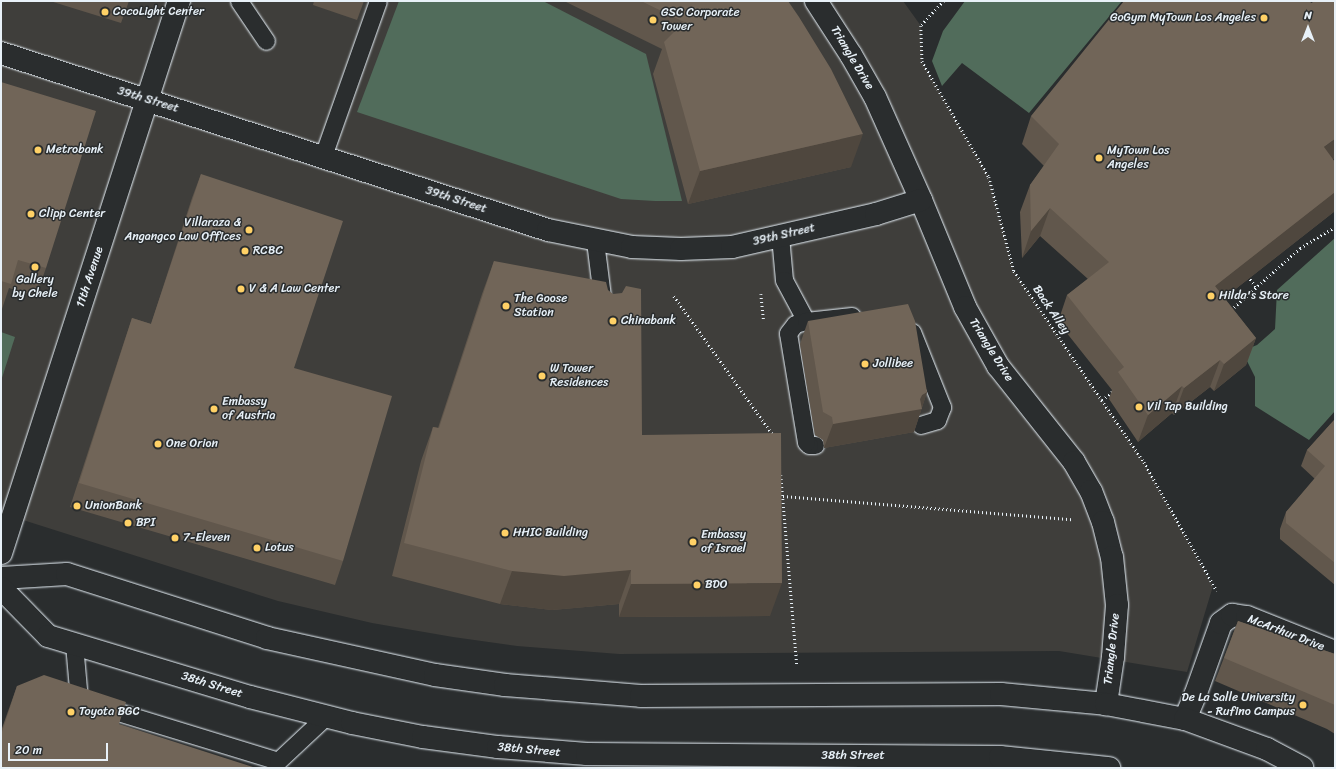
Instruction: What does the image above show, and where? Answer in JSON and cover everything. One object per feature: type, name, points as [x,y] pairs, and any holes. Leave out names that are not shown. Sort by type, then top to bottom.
[{"type":"street","name":"11th Avenue","points":[[1,553],[179,1]]},
{"type":"street","name":"Triangle Drive","points":[[816,1],[851,55],[875,97],[921,200],[959,294],[998,366],[1074,462],[1091,491],[1103,522],[1112,557],[1117,605],[1113,657],[1106,704]]},
{"type":"street","name":"39th Street","points":[[1,53],[548,230],[595,241],[632,247],[681,249],[732,247],[876,214],[921,200]]},
{"type":"street","points":[[1,578],[67,574],[267,638],[434,675],[505,685],[641,696],[1001,694],[1106,704],[1185,719],[1266,748],[1302,768]]},
{"type":"street","name":"38th Street","points":[[1,588],[48,636],[250,697],[423,738],[498,747],[586,754],[1000,757],[1100,767]]},
{"type":"street","name":"McArthur Drive","points":[[1185,719],[1221,623],[1232,615],[1247,617],[1335,652]]},
{"type":"lane","points":[[239,1],[266,41]]},
{"type":"lane","points":[[323,156],[378,1]]},
{"type":"lane","points":[[780,236],[784,280],[806,321]]},
{"type":"lane","points":[[595,241],[604,318]]},
{"type":"lane","points":[[815,445],[809,445],[806,442],[788,333],[795,324],[806,321],[867,314]]},
{"type":"lane","points":[[907,319],[942,407],[937,420],[921,425]]},
{"type":"lane","points":[[74,644],[79,700],[278,761],[325,716]]},
{"type":"path","name":"Back Alley","points":[[944,1],[921,26],[922,61],[989,177],[1014,271],[1144,462],[1213,586],[1232,615]]},
{"type":"path","points":[[1226,314],[1300,248],[1335,227]]},
{"type":"path","points":[[1243,271],[1256,287]]},
{"type":"path","points":[[760,286],[764,325]]},
{"type":"path","points":[[674,296],[778,441],[777,434]]},
{"type":"path","points":[[1102,400],[1113,391]]},
{"type":"path","points":[[781,469],[796,664]]},
{"type":"path","points":[[783,496],[1071,518]]},
{"type":"shaded area","points":[[1,1],[903,1],[921,26],[922,61],[989,177],[1014,271],[1144,462],[1213,586],[1187,672],[1059,651],[619,654],[517,646],[372,623],[278,601],[1,513]]},
{"type":"green space","points":[[399,1],[543,1],[646,54],[682,201],[621,199],[357,112]]},
{"type":"green space","points":[[965,1],[1122,1],[1029,113],[962,63],[942,86],[932,61],[943,31]]},
{"type":"green space","points":[[1335,238],[1335,411],[1309,440],[1255,406],[1255,377],[1242,351],[1257,345],[1275,329],[1277,290]]},
{"type":"green space","points":[[1,332],[15,337],[1,381]]},
{"type":"building","points":[[641,1],[788,1],[831,69],[863,134],[700,171],[664,42],[684,22]]},
{"type":"building","points":[[1124,1],[1308,1],[1312,3],[1313,1],[1335,1],[1335,139],[1324,147],[1335,162],[1335,192],[1215,286],[1256,338],[1224,364],[1220,360],[1184,388],[1182,386],[1148,415],[1118,372],[1124,367],[1067,295],[1109,262],[1050,208],[1031,231],[1030,185],[1059,144],[1031,116]]},
{"type":"building","name":"Clipp Center","points":[[1,82],[96,111],[46,268],[18,260],[11,284],[1,281]]},
{"type":"building","points":[[201,174],[343,221],[294,368],[392,396],[343,561],[79,483],[132,318],[151,324]]},
{"type":"building","points":[[494,261],[606,282],[608,290],[613,294],[622,293],[626,286],[641,289],[642,435],[781,433],[782,583],[631,584],[631,570],[564,576],[512,571],[404,543],[433,427],[439,428]]},
{"type":"building","points":[[908,304],[915,321],[927,392],[922,395],[920,399],[922,409],[833,424],[832,417],[823,412],[808,321]]},
{"type":"building","points":[[1335,419],[1335,563],[1286,523],[1286,512],[1325,466],[1307,450]]},
{"type":"building","points":[[1238,621],[1335,654],[1335,705],[1224,658]]},
{"type":"building","name":"Toyota BGC","points":[[44,675],[126,702],[119,724],[256,768],[1,768],[1,735],[17,686]]},
{"type":"place","name":"CocoLight Center","points":[[105,12]]},
{"type":"place","name":"GoGym MyTown Los Angeles","points":[[1264,18]]},
{"type":"place","name":"GSC Corporate Tower","points":[[653,20]]},
{"type":"place","name":"Metrobank","points":[[38,150]]},
{"type":"place","name":"MyTown Los Angeles","points":[[1099,158]]},
{"type":"place","name":"Clipp Center","points":[[31,214]]},
{"type":"place","name":"Villaraza & Angangco Law Offices","points":[[249,230]]},
{"type":"place","name":"RCBC","points":[[245,251]]},
{"type":"place","name":"Gallery by Chele","points":[[35,267]]},
{"type":"place","name":"V & A Law Center","points":[[241,289]]},
{"type":"place","name":"Hilda's Store","points":[[1211,296]]},
{"type":"place","name":"The Goose Station","points":[[506,306]]},
{"type":"place","name":"Chinabank","points":[[613,321]]},
{"type":"place","name":"Jollibee","points":[[865,364]]},
{"type":"place","name":"W Tower Residences","points":[[542,376]]},
{"type":"place","name":"Vil Tap Building","points":[[1139,407]]},
{"type":"place","name":"Embassy of Austria","points":[[214,409]]},
{"type":"place","name":"One Orion","points":[[158,444]]},
{"type":"place","name":"UnionBank","points":[[77,506]]},
{"type":"place","name":"BPI","points":[[128,523]]},
{"type":"place","name":"HHIC Building","points":[[505,533]]},
{"type":"place","name":"7-Eleven","points":[[175,538]]},
{"type":"place","name":"Embassy of Israel","points":[[693,542]]},
{"type":"place","name":"Lotus","points":[[257,548]]},
{"type":"place","name":"BDO","points":[[697,585]]},
{"type":"place","name":"De La Salle University - Rufino Campus","points":[[1303,705]]},
{"type":"place","name":"Toyota BGC","points":[[71,712]]}]
